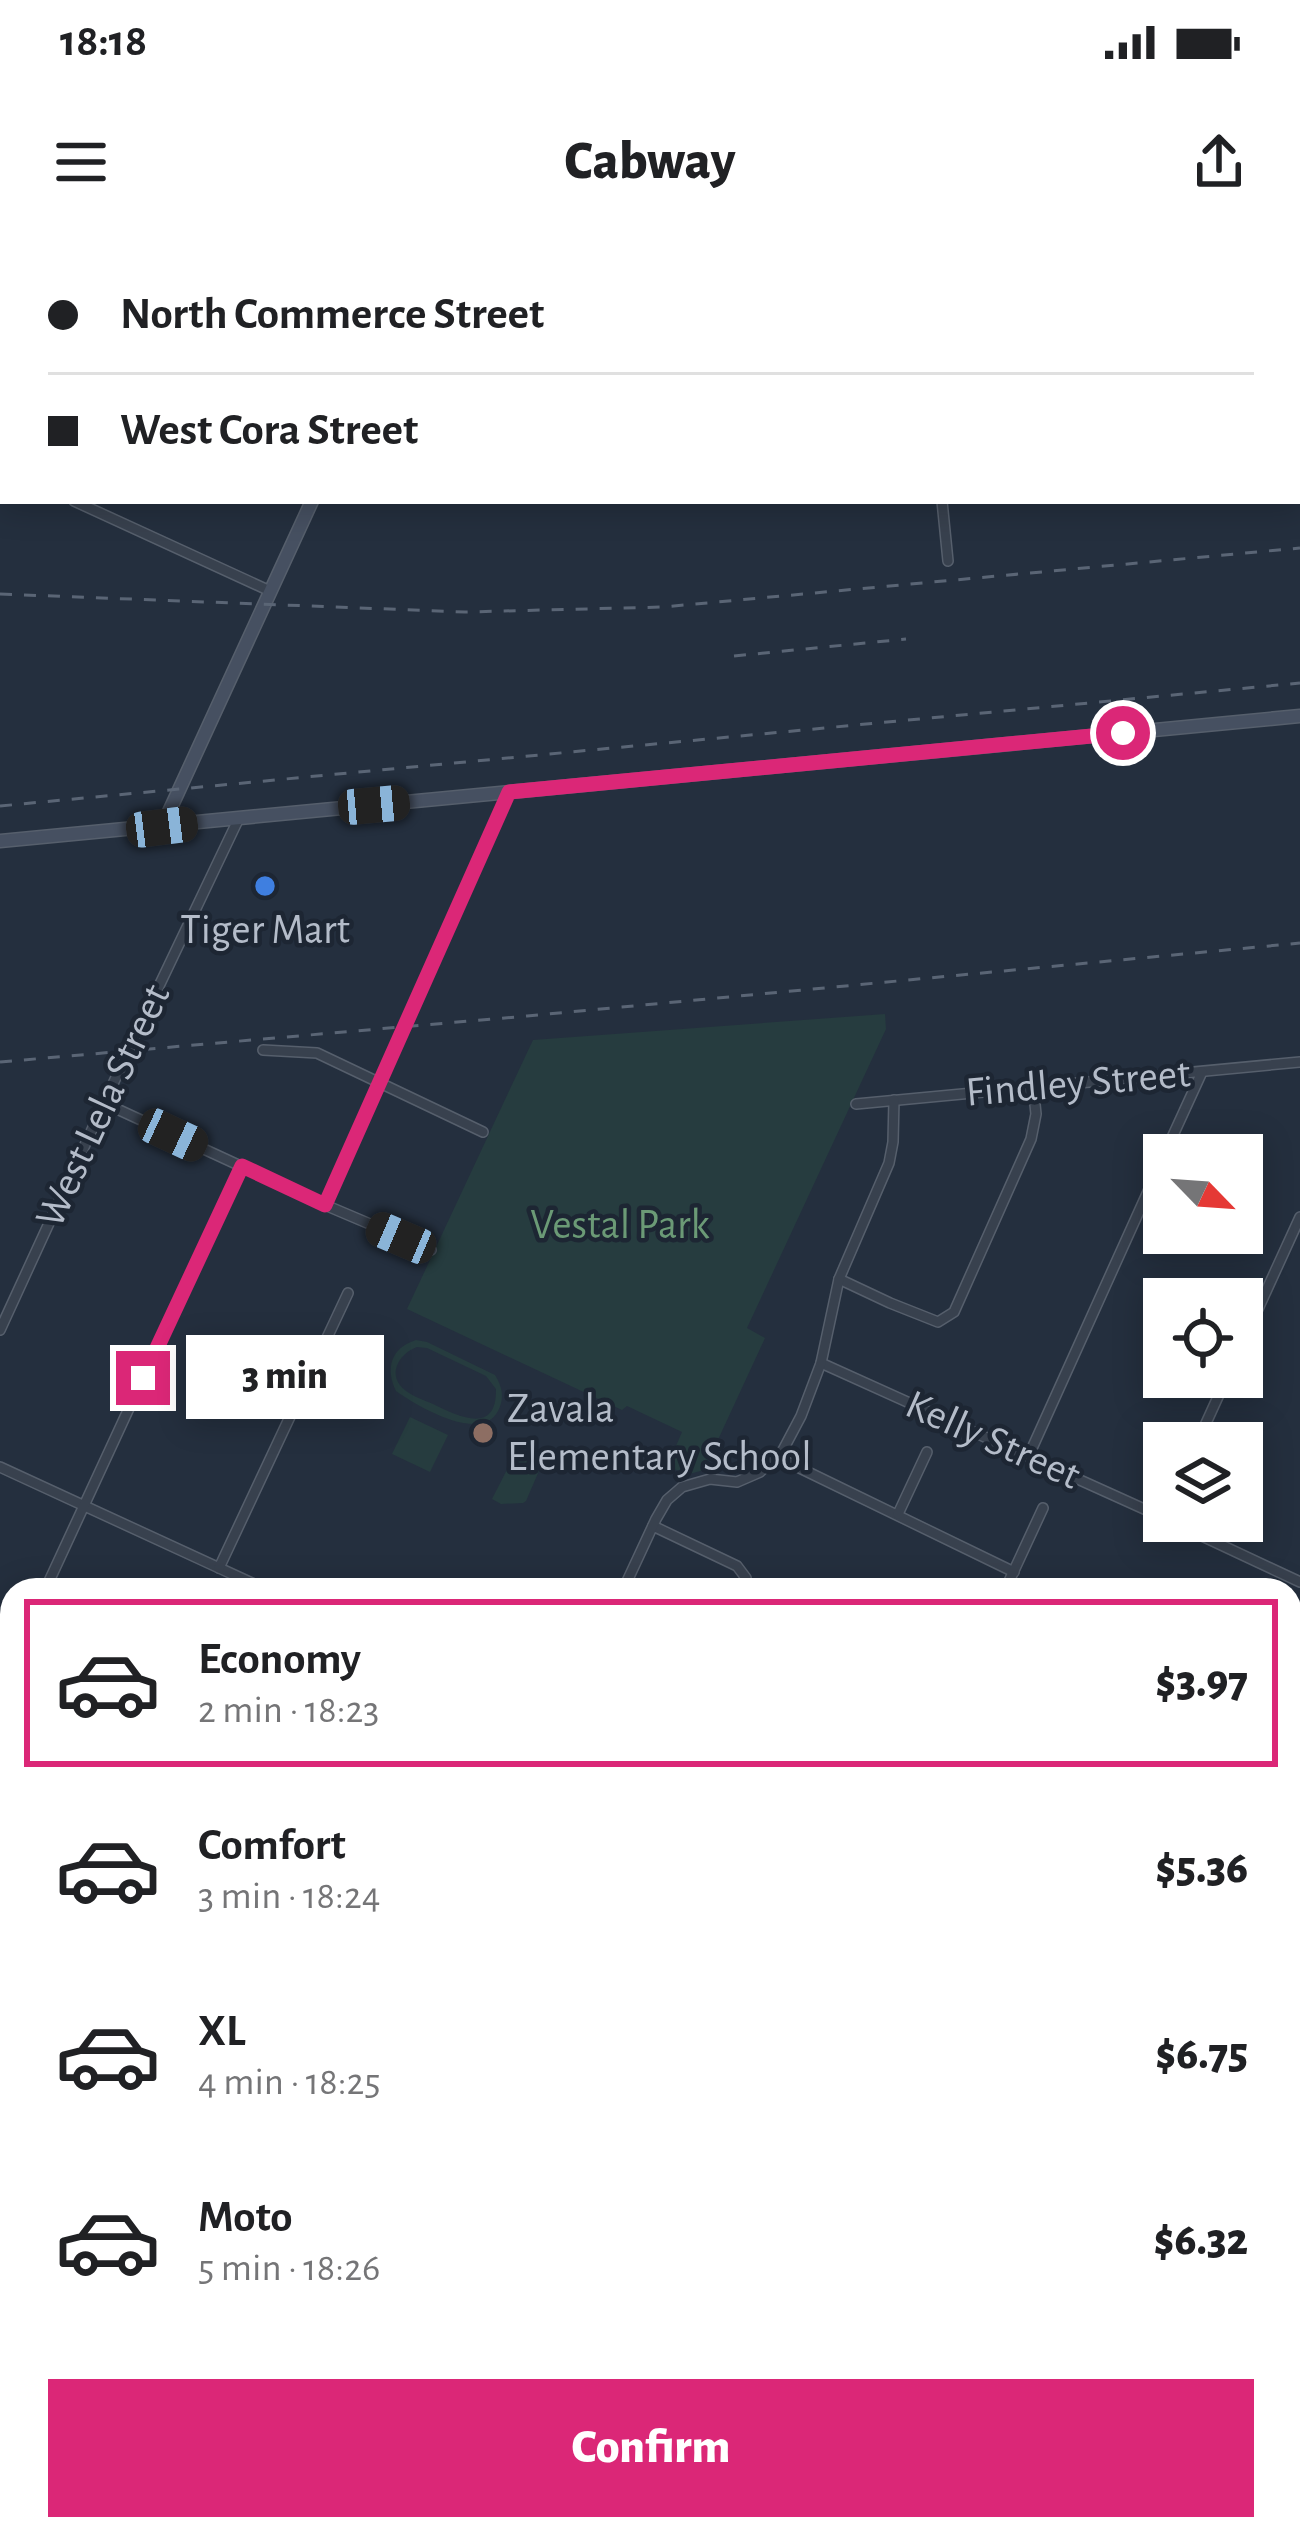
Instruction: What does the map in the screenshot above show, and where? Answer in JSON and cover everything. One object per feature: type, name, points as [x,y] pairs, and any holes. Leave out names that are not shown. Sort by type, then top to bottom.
[{"type":"main road","points":[[162,827],[311,504]]},
{"type":"main road","points":[[0,841],[1300,716]]},
{"type":"street","points":[[81,504],[270,591]]},
{"type":"street","points":[[942,504],[948,562]]},
{"type":"street","points":[[325,1205],[509,792]]},
{"type":"street","name":"West Lela Street","points":[[0,1330],[239,818]]},
{"type":"street","points":[[262,1050],[317,1053],[483,1132]]},
{"type":"street","name":"Findley Street","points":[[856,1103],[1300,1062]]},
{"type":"street","points":[[1174,1134],[1202,1072]]},
{"type":"street","points":[[839,1279],[938,1322],[954,1312],[1031,1139],[1036,1114],[1034,1095],[1027,1088]]},
{"type":"street","points":[[629,1578],[668,1500],[682,1487],[710,1479],[737,1482],[760,1472],[783,1450],[821,1363],[839,1279],[889,1163],[894,1100]]},
{"type":"street","points":[[104,1103],[431,1250]]},
{"type":"street","points":[[51,1578],[242,1166]]},
{"type":"street","points":[[1029,1455],[1143,1202]]},
{"type":"street","points":[[1263,1298],[1300,1217]]},
{"type":"street","points":[[219,1568],[348,1293]]},
{"type":"street","points":[[0,1296],[12,1302]]},
{"type":"street","name":"Kelly Street","points":[[821,1363],[1143,1509]]},
{"type":"street","points":[[898,1514],[927,1452]]},
{"type":"street","points":[[777,1457],[1013,1572]]},
{"type":"street","points":[[0,1467],[241,1578]]},
{"type":"street","points":[[1010,1578],[1043,1508]]},
{"type":"street","points":[[653,1526],[737,1566],[746,1578]]},
{"type":"street","name":"Kelly Street","points":[[1215,1542],[1295,1578]]},
{"type":"green space","name":"Vestal Park","points":[[885,1014],[886,1029],[747,1328],[765,1338],[704,1470],[689,1474],[667,1467],[682,1432],[627,1406],[622,1410],[407,1309],[533,1040]]},
{"type":"green space","points":[[416,1340],[495,1375],[501,1401],[490,1420],[478,1424],[448,1419],[396,1391],[392,1360]],"holes":[[[427,1348],[486,1376],[496,1389],[490,1413],[483,1418],[464,1417],[400,1385],[396,1372],[400,1360],[410,1350]]]},
{"type":"green space","points":[[410,1417],[448,1435],[430,1472],[392,1454]]},
{"type":"green space","points":[[515,1454],[542,1464],[526,1501],[501,1504],[492,1499]]},
{"type":"railway","points":[[0,594],[465,612],[663,607],[1300,548]]},
{"type":"railway","points":[[734,656],[906,639]]},
{"type":"railway","points":[[0,806],[1300,683]]},
{"type":"railway","points":[[0,1062],[1300,943]]},
{"type":"place","name":"Tiger Mart","points":[[265,886]]},
{"type":"place","name":"Zavala Elementary School","points":[[483,1433]]},
{"type":"route","points":[[143,1378],[242,1166],[325,1205],[509,792],[1123,733]]}]
